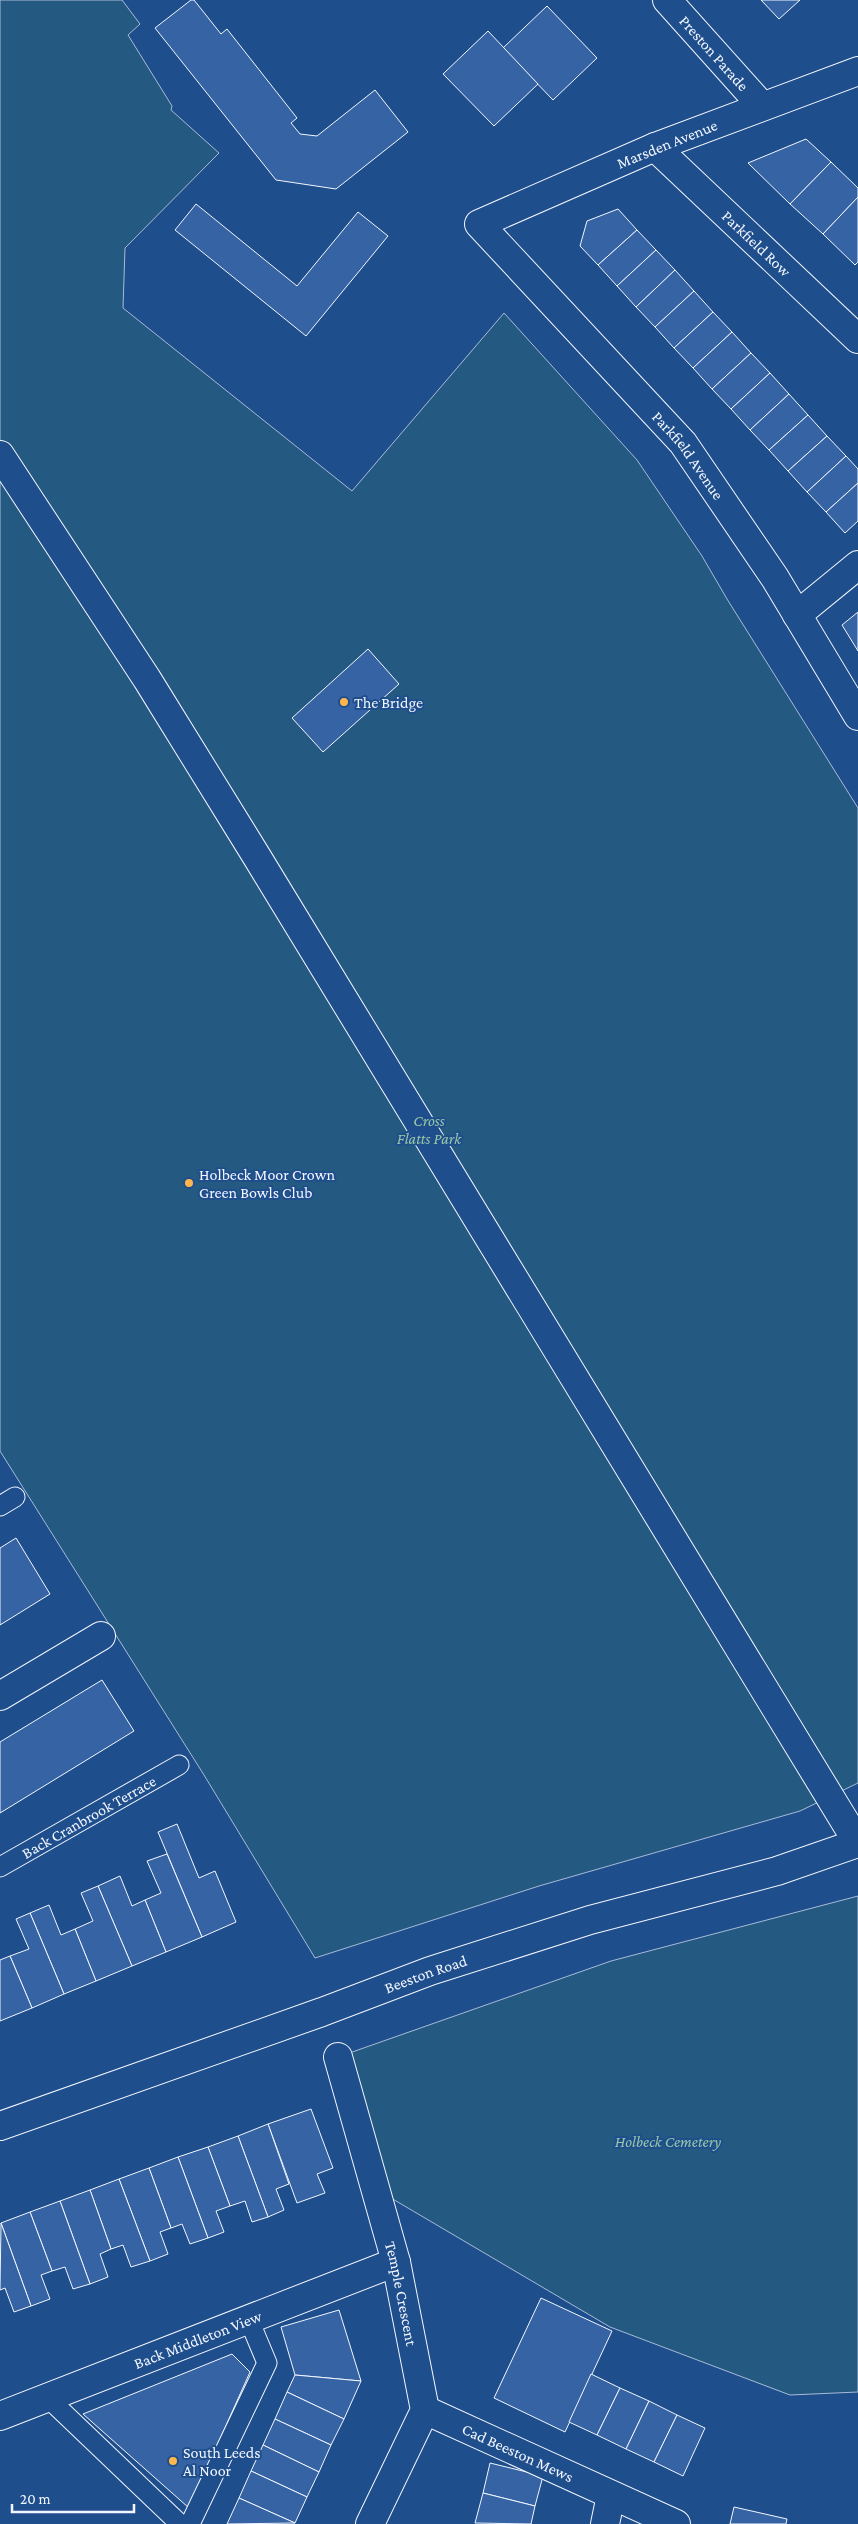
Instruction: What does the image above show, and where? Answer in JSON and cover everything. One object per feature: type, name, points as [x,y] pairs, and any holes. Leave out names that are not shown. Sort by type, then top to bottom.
[{"type":"street","name":"Preston Parade","points":[[667,0],[762,106]]},
{"type":"street","name":"Marsden Avenue","points":[[479,224],[655,147],[762,106],[853,80]]},
{"type":"street","name":"Parkfield Row","points":[[655,147],[858,339]]},
{"type":"street","name":"Parkfield Avenue","points":[[479,224],[683,443],[775,578],[858,716]]},
{"type":"street","points":[[0,455],[148,679],[858,1843]]},
{"type":"street","points":[[797,615],[858,565]]},
{"type":"street","points":[[0,1696],[101,1636]]},
{"type":"street","name":"Beeston Road","points":[[0,2126],[322,2012],[430,1971],[590,1920],[777,1871],[858,1843]]},
{"type":"street","name":"Temple Crescent","points":[[338,2057],[396,2262],[425,2410]]},
{"type":"street","name":"Back Middleton View","points":[[0,2416],[396,2262]]},
{"type":"street","points":[[370,2524],[425,2410]]},
{"type":"street","name":"Cad Beeston Mews","points":[[425,2410],[676,2524]]},
{"type":"street","points":[[605,2524],[611,2494]]},
{"type":"lane","name":"Back Cranbrook Terrace","points":[[0,1867],[179,1765]]},
{"type":"lane","points":[[190,2524],[267,2362],[249,2320]]},
{"type":"lane","points":[[48,2398],[180,2524]]},
{"type":"green space","name":"Cross Flatts Park","points":[[0,0],[122,0],[140,24],[128,35],[172,106],[171,110],[219,153],[125,248],[123,308],[352,491],[504,313],[637,460],[702,556],[858,808],[858,1783],[800,1811],[539,1886],[315,1958],[204,1775],[0,1451]]},
{"type":"green space","name":"Holbeck Cemetery","points":[[858,1896],[858,2392],[790,2395],[610,2327],[374,2188],[338,2057],[611,1961]]},
{"type":"building","points":[[191,0],[194,0],[221,34],[227,29],[297,118],[291,123],[300,134],[317,136],[375,90],[408,132],[336,189],[276,180],[155,28]]},
{"type":"building","points":[[761,0],[800,0],[779,19]]},
{"type":"building","points":[[547,6],[597,58],[553,100],[503,48]]},
{"type":"building","points":[[488,31],[538,84],[494,126],[443,74]]},
{"type":"building","points":[[806,139],[831,162],[790,204],[748,163]]},
{"type":"building","points":[[831,162],[858,188],[858,197],[823,234],[790,204]]},
{"type":"building","points":[[858,197],[858,262],[855,265],[823,234]]},
{"type":"building","points":[[196,204],[297,286],[358,212],[388,236],[306,336],[175,230]]},
{"type":"building","points":[[618,209],[637,230],[598,265],[580,246],[587,221]]},
{"type":"building","points":[[637,230],[656,250],[617,286],[598,265]]},
{"type":"building","points":[[656,250],[675,270],[636,307],[617,286]]},
{"type":"building","points":[[675,270],[694,291],[655,327],[636,307]]},
{"type":"building","points":[[694,291],[713,312],[674,348],[655,327]]},
{"type":"building","points":[[713,312],[732,332],[693,368],[674,348]]},
{"type":"building","points":[[732,332],[751,353],[712,389],[693,368]]},
{"type":"building","points":[[751,353],[770,373],[731,409],[712,389]]},
{"type":"building","points":[[770,373],[789,394],[750,430],[731,409]]},
{"type":"building","points":[[789,394],[808,415],[769,450],[750,430]]},
{"type":"building","points":[[808,415],[827,436],[788,471],[769,450]]},
{"type":"building","points":[[827,436],[846,456],[807,492],[788,471]]},
{"type":"building","points":[[846,456],[858,469],[858,483],[826,512],[807,492]]},
{"type":"building","points":[[858,483],[858,521],[845,533],[826,512]]},
{"type":"building","points":[[858,612],[858,651],[842,625]]},
{"type":"building","points":[[368,649],[399,684],[323,752],[292,718]]},
{"type":"building","points":[[16,1538],[50,1594],[0,1625],[0,1548]]},
{"type":"building","points":[[102,1680],[134,1731],[0,1813],[0,1742]]},
{"type":"building","points":[[177,1824],[199,1878],[215,1871],[236,1922],[202,1937],[158,1832]]},
{"type":"building","points":[[167,1854],[202,1937],[166,1952],[145,1900],[161,1893],[147,1861]]},
{"type":"building","points":[[120,1876],[132,1906],[145,1900],[166,1952],[132,1966],[98,1886]]},
{"type":"building","points":[[98,1886],[132,1966],[96,1981],[75,1929],[93,1921],[81,1893]]},
{"type":"building","points":[[49,1905],[61,1935],[75,1929],[96,1981],[64,1994],[30,1913]]},
{"type":"building","points":[[30,1913],[64,1994],[32,2008],[10,1956],[29,1949],[16,1919]]},
{"type":"building","points":[[10,1956],[32,2008],[0,2021],[0,1960]]},
{"type":"building","points":[[311,2109],[333,2168],[317,2174],[325,2193],[297,2203],[268,2124]]},
{"type":"building","points":[[268,2124],[289,2184],[276,2189],[284,2210],[268,2217],[238,2136]]},
{"type":"building","points":[[238,2136],[268,2217],[252,2222],[245,2201],[230,2206],[208,2147]]},
{"type":"building","points":[[208,2147],[230,2206],[216,2211],[224,2232],[208,2238],[178,2157]]},
{"type":"building","points":[[178,2157],[208,2238],[190,2244],[182,2224],[171,2228],[149,2168]]},
{"type":"building","points":[[149,2168],[171,2228],[160,2232],[168,2254],[150,2261],[119,2179]]},
{"type":"building","points":[[119,2179],[150,2261],[131,2267],[123,2245],[111,2249],[90,2190]]},
{"type":"building","points":[[90,2190],[111,2249],[100,2254],[108,2277],[90,2284],[60,2201]]},
{"type":"building","points":[[60,2201],[90,2284],[73,2289],[65,2267],[52,2271],[30,2212]]},
{"type":"building","points":[[30,2212],[52,2271],[41,2275],[50,2299],[31,2306],[1,2223]]},
{"type":"building","points":[[1,2223],[31,2306],[14,2312],[5,2288],[0,2290]]},
{"type":"building","points":[[541,2298],[612,2331],[565,2432],[494,2398]]},
{"type":"building","points":[[339,2310],[361,2381],[295,2375],[281,2327]]},
{"type":"building","name":"South Leeds Al Noor","points":[[232,2354],[250,2372],[189,2508],[83,2414]]},
{"type":"building","points":[[591,2374],[620,2388],[597,2435],[569,2422]]},
{"type":"building","points":[[295,2375],[361,2381],[344,2419],[287,2392]]},
{"type":"building","points":[[620,2388],[649,2401],[626,2449],[597,2435]]},
{"type":"building","points":[[287,2392],[344,2419],[331,2445],[275,2419]]},
{"type":"building","points":[[649,2401],[677,2415],[654,2462],[626,2449]]},
{"type":"building","points":[[677,2415],[705,2428],[683,2476],[654,2462]]},
{"type":"building","points":[[275,2419],[331,2445],[319,2472],[263,2445]]},
{"type":"building","points":[[263,2445],[319,2472],[307,2497],[251,2471]]},
{"type":"building","points":[[490,2463],[543,2476],[535,2506],[483,2493]]},
{"type":"building","points":[[251,2471],[307,2497],[295,2523],[239,2498]]},
{"type":"building","points":[[483,2493],[535,2506],[531,2524],[475,2523]]},
{"type":"building","points":[[239,2498],[295,2523],[227,2524]]},
{"type":"building","points":[[734,2507],[787,2519],[786,2524],[730,2524]]},
{"type":"place","name":"The Bridge","points":[[344,702]]},
{"type":"place","name":"Holbeck Moor Crown Green Bowls Club","points":[[189,1183]]},
{"type":"place","name":"South Leeds Al Noor","points":[[173,2461]]}]
